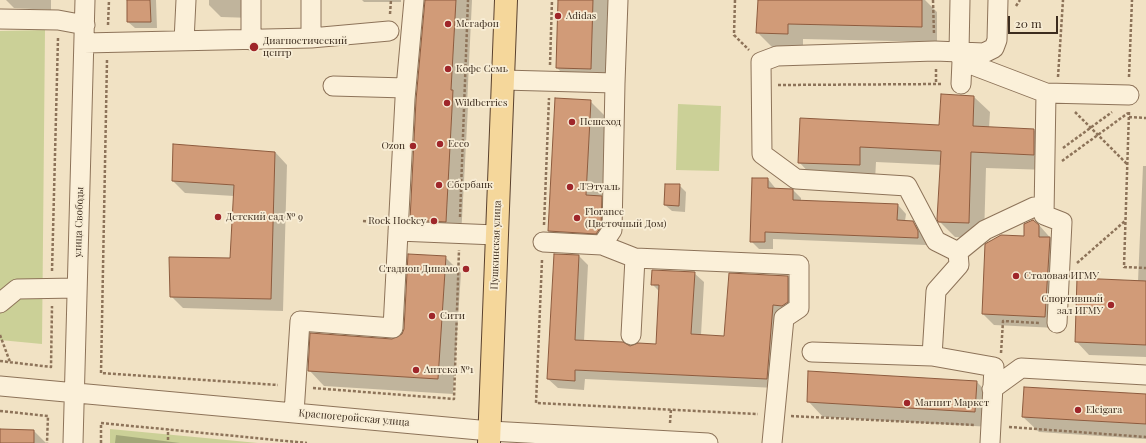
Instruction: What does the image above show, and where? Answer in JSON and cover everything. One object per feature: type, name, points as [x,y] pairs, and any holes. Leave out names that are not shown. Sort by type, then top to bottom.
[{"type":"main road","name":"Пушкинская улица","points":[[489,437],[506,0]]},
{"type":"street","name":"улица Свободы","points":[[73,443],[85,0]]},
{"type":"street","points":[[184,41],[186,0]]},
{"type":"street","points":[[251,40],[252,0]]},
{"type":"street","points":[[311,0],[311,38]]},
{"type":"street","points":[[294,413],[300,321],[393,328],[406,88],[414,0]]},
{"type":"street","points":[[602,245],[612,230],[618,0]]},
{"type":"street","points":[[960,0],[961,84]]},
{"type":"street","points":[[958,252],[936,241],[907,186],[796,179],[762,154],[761,62],[777,56],[960,57],[984,53],[994,48],[997,40],[998,0]]},
{"type":"street","points":[[0,19],[58,20],[84,34],[107,43],[311,38],[389,31]]},
{"type":"street","points":[[960,57],[1052,93],[1129,103]]},
{"type":"street","points":[[503,80],[615,83]]},
{"type":"street","points":[[333,86],[406,88]]},
{"type":"street","points":[[1052,93],[1039,207],[1044,215],[1062,222],[1057,323]]},
{"type":"street","points":[[958,252],[985,230],[1039,207]]},
{"type":"street","points":[[398,231],[496,235]]},
{"type":"street","points":[[543,242],[602,245],[634,258],[799,265],[798,308],[784,318],[772,443]]},
{"type":"street","points":[[932,356],[936,291],[958,265],[958,252]]},
{"type":"street","points":[[631,335],[634,258]]},
{"type":"street","points":[[0,303],[17,289],[77,288]]},
{"type":"street","points":[[812,352],[932,356],[994,367],[990,434]]},
{"type":"street","points":[[992,389],[1021,368],[1146,375]]},
{"type":"street","name":"Красногеройская улица","points":[[0,386],[294,413],[489,437],[708,443]]},
{"type":"path","points":[[100,374],[109,0]]},
{"type":"path","points":[[454,399],[468,0]]},
{"type":"path","points":[[552,0],[550,81],[536,403],[774,415],[990,434],[1146,437]]},
{"type":"path","points":[[735,0],[734,35],[761,62]]},
{"type":"path","points":[[1063,0],[1052,93],[1091,128],[1127,164]]},
{"type":"path","points":[[1132,0],[1124,267],[1146,268]]},
{"type":"path","points":[[0,361],[51,367],[58,20]]},
{"type":"path","points":[[762,85],[961,84]]},
{"type":"path","points":[[1044,168],[1091,128],[1129,103]]},
{"type":"path","points":[[1044,168],[1098,135],[1129,103]]},
{"type":"path","points":[[1129,117],[1146,118]]},
{"type":"path","points":[[1059,279],[1125,220]]},
{"type":"path","points":[[994,367],[1000,368],[1003,321],[1057,323]]},
{"type":"path","points":[[0,335],[10,362]]},
{"type":"path","points":[[0,411],[48,416],[47,443]]},
{"type":"path","points":[[101,443],[101,422],[307,443]]},
{"type":"path","points":[[168,429],[168,440]]},
{"type":"green space","points":[[45,30],[42,344],[0,340],[0,31]]},
{"type":"green space","points":[[678,104],[721,106],[719,171],[676,170]]},
{"type":"green space","points":[[110,429],[258,443],[110,443]]},
{"type":"building","points":[[127,0],[150,0],[151,22],[127,22]]},
{"type":"building","points":[[425,0],[456,0],[446,222],[410,220],[416,100]]},
{"type":"building","points":[[558,0],[593,0],[591,69],[556,68]]},
{"type":"building","points":[[758,0],[922,0],[922,27],[788,24],[788,34],[756,33]]},
{"type":"building","points":[[941,94],[974,96],[973,126],[1034,129],[1034,155],[971,152],[969,223],[938,222],[941,151],[860,147],[860,165],[798,163],[800,118],[939,125]]},
{"type":"building","points":[[555,98],[591,100],[586,195],[602,196],[601,227],[596,234],[548,231]]},
{"type":"building","name":"Детский сад № 9","points":[[173,144],[275,152],[271,299],[170,297],[169,257],[230,258],[234,185],[172,181]]},
{"type":"building","points":[[752,178],[768,178],[768,188],[793,189],[793,200],[898,204],[897,220],[913,221],[918,231],[918,238],[765,232],[765,242],[750,242]]},
{"type":"building","points":[[665,184],[680,184],[679,206],[664,205]]},
{"type":"building","name":"Столовая ИГМУ","points":[[1033,220],[1039,225],[1039,237],[1050,237],[1045,317],[982,314],[985,244],[1001,235],[1024,236],[1024,224]]},
{"type":"building","points":[[408,254],[446,256],[438,379],[308,371],[310,333],[392,339],[402,334],[404,329]]},
{"type":"building","points":[[554,254],[579,255],[575,340],[623,342],[630,346],[638,343],[656,344],[659,285],[651,285],[652,270],[695,272],[691,334],[724,336],[729,273],[788,276],[788,302],[782,306],[773,305],[767,379],[575,370],[575,381],[547,379]]},
{"type":"building","name":"Спортивный зал ИГМУ","points":[[1077,278],[1146,281],[1146,345],[1075,342]]},
{"type":"building","points":[[808,371],[977,381],[975,412],[807,402]]},
{"type":"building","points":[[1024,387],[1146,394],[1146,424],[1022,417]]},
{"type":"building","points":[[0,429],[34,430],[34,443],[0,443]]},
{"type":"place","name":"Adidas","points":[[558,16]]},
{"type":"place","name":"Мегафон","points":[[448,24]]},
{"type":"place","name":"Диагностический центр","points":[[254,47]]},
{"type":"place","name":"Кофе Семь","points":[[448,69]]},
{"type":"place","name":"Wildberries","points":[[447,103]]},
{"type":"place","name":"Пешеход","points":[[572,122]]},
{"type":"place","name":"Ecco","points":[[440,144]]},
{"type":"place","name":"Ozon","points":[[413,146]]},
{"type":"place","name":"Сбербанк","points":[[439,185]]},
{"type":"place","name":"Л'Этуаль","points":[[570,187]]},
{"type":"place","name":"Детский сад № 9","points":[[218,217]]},
{"type":"place","name":"Florance (Цветочный Дом)","points":[[577,218]]},
{"type":"place","name":"Rock Hockey","points":[[434,221]]},
{"type":"place","name":"Стадион Динамо","points":[[466,269]]},
{"type":"place","name":"Столовая ИГМУ","points":[[1016,276]]},
{"type":"place","name":"Спортивный зал ИГМУ","points":[[1111,305]]},
{"type":"place","name":"Сити","points":[[432,316]]},
{"type":"place","name":"Аптека №1","points":[[416,370]]},
{"type":"place","name":"Магнит Маркет","points":[[907,403]]},
{"type":"place","name":"Elcigara","points":[[1078,410]]}]
